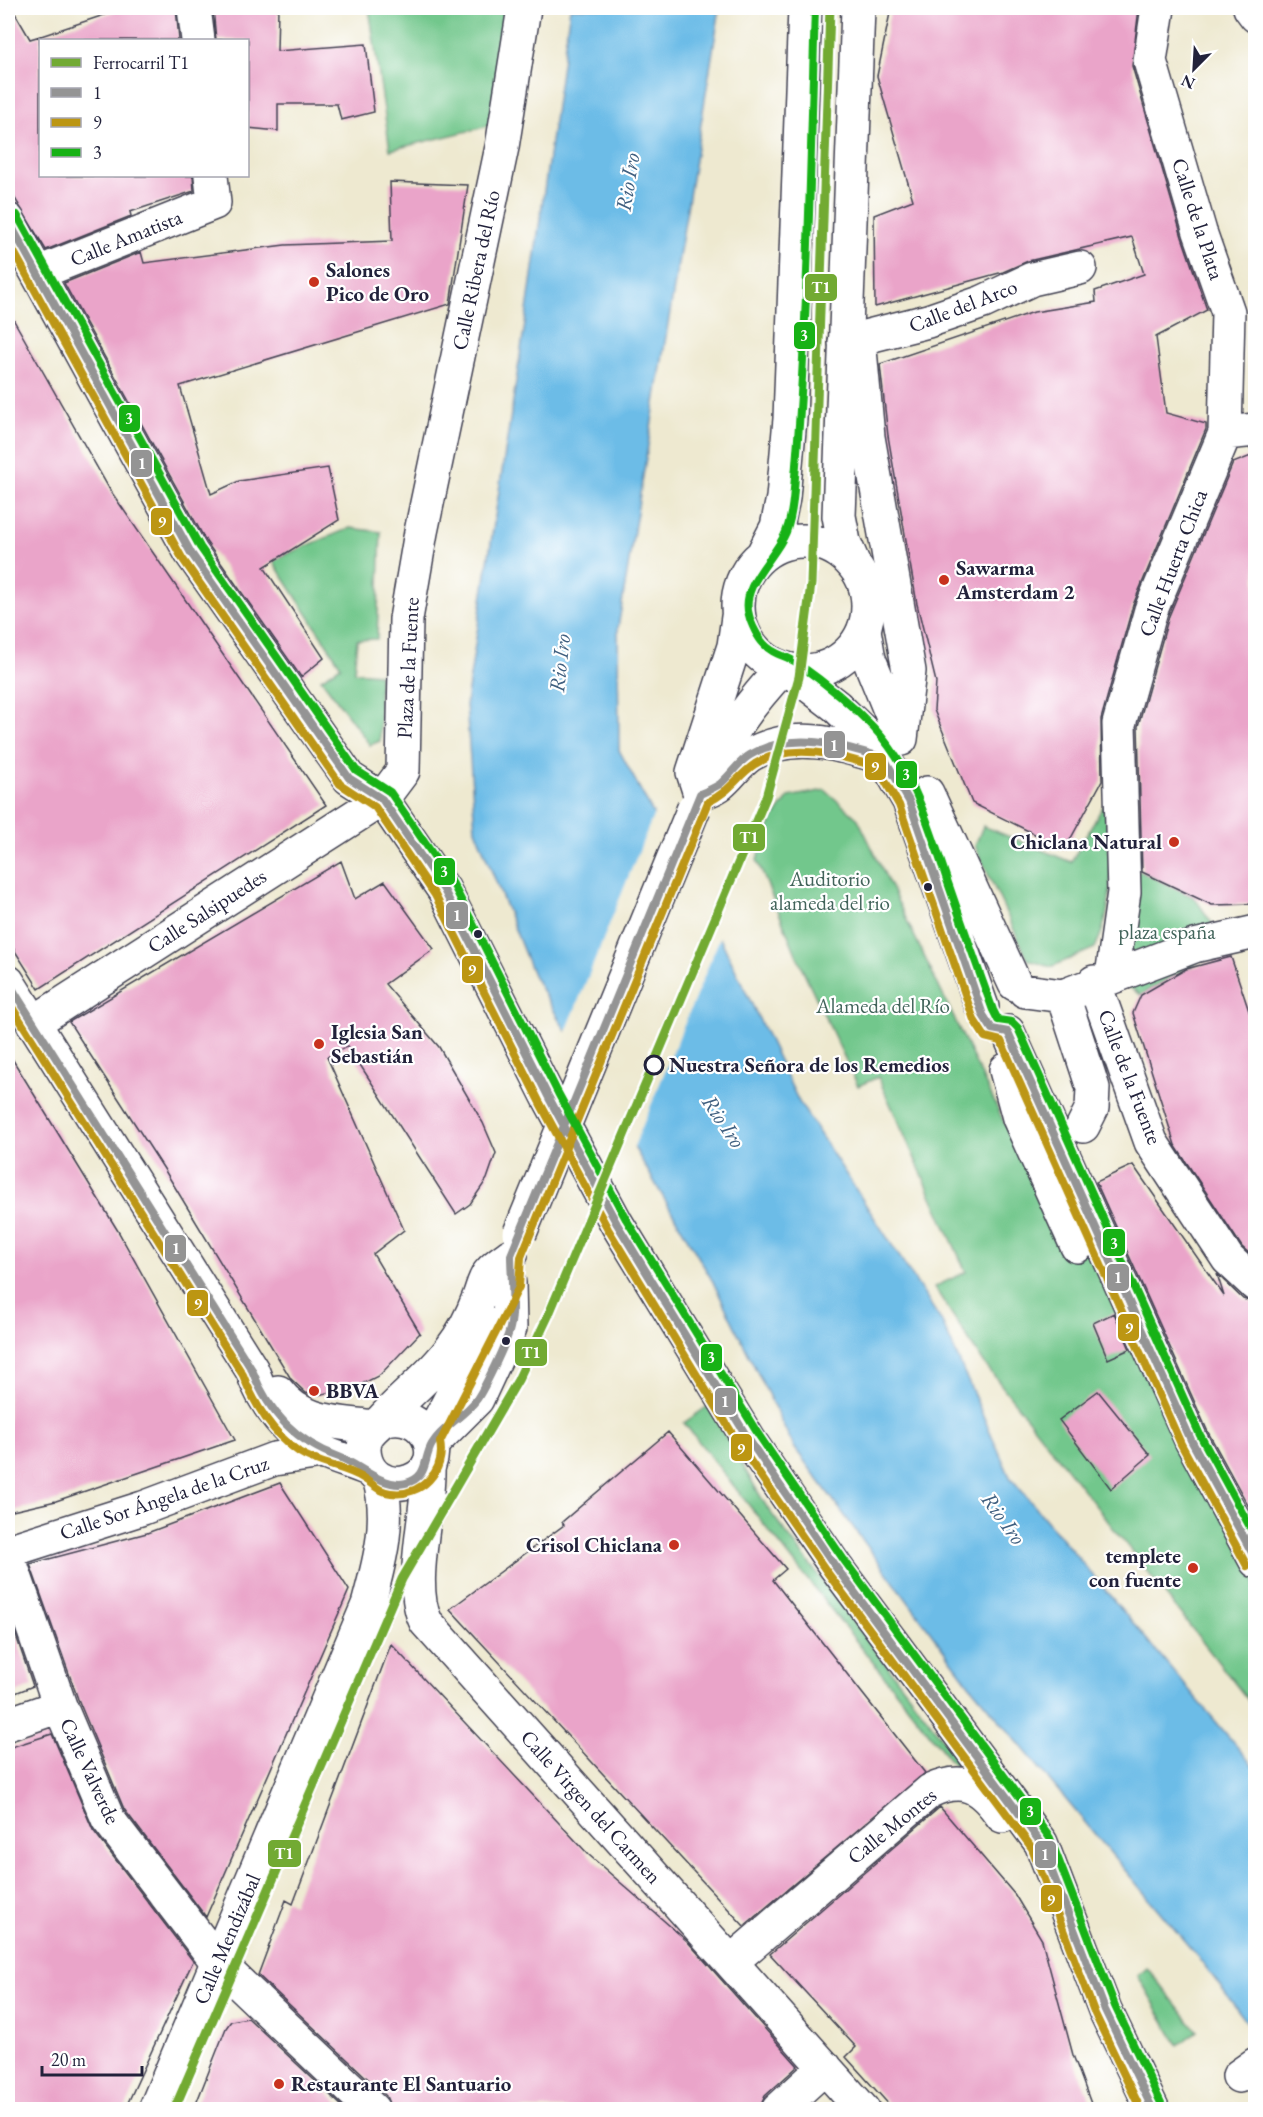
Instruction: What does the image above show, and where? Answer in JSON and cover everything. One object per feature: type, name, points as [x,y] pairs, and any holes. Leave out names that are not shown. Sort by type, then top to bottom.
[{"type":"street","points":[[195,8],[198,39]]},
{"type":"street","name":"Calle Ribera del Río","points":[[421,532],[483,241],[524,8]]},
{"type":"street","points":[[763,554],[777,527],[783,498],[790,419],[805,8]]},
{"type":"street","points":[[858,8],[852,341],[839,516],[844,542],[863,581],[868,597],[864,630],[869,659],[892,748],[909,801],[994,1023],[1019,1118],[1077,1246]]},
{"type":"street","name":"Calle de la Plata","points":[[1158,8],[1150,61],[1200,232],[1228,312],[1240,432]]},
{"type":"street","points":[[1250,8],[1256,16]]},
{"type":"street","name":"Calle Amatista","points":[[38,273],[212,189]]},
{"type":"street","points":[[8,220],[190,553],[349,778],[382,799],[444,890],[526,1053],[617,1224],[749,1440],[834,1566],[1041,1843],[1105,2010],[1152,2109]]},
{"type":"street","name":"Calle del Arco","points":[[852,341],[950,314],[983,302],[1032,279],[1080,268]]},
{"type":"street","points":[[852,341],[909,671],[892,748]]},
{"type":"street","name":"Calle Huerta Chica","points":[[1103,979],[1124,892],[1119,724],[1151,610],[1240,432]]},
{"type":"street","name":"Plaza de la Fuente","points":[[382,799],[402,771],[406,619],[421,532]]},
{"type":"street","points":[[697,801],[693,772],[734,646],[738,617],[737,599],[750,567],[763,554],[778,546],[796,541],[830,546],[855,567]]},
{"type":"street","points":[[738,617],[743,634],[753,649],[766,661],[786,669],[836,706],[867,736],[892,748],[1004,964],[1032,1004],[1028,1020],[1016,1031],[994,1023]]},
{"type":"street","points":[[10,992],[33,1023],[252,1370],[258,1387],[271,1408],[305,1442],[322,1452],[401,1484],[412,1481],[429,1450],[513,1257],[697,801],[728,737],[752,700],[786,669],[816,670],[832,665],[857,644],[864,630]]},
{"type":"street","points":[[697,801],[721,783],[750,756],[770,746],[818,740],[843,745],[892,748]]},
{"type":"street","name":"Calle Salsipuedes","points":[[33,1023],[382,799]]},
{"type":"street","points":[[1256,932],[1194,946],[1063,996],[999,984],[993,987],[983,999],[1191,1440],[1256,1561]]},
{"type":"street","name":"Calle de la Fuente","points":[[1103,979],[1151,1142],[1228,1258],[1256,1285]]},
{"type":"street","points":[[1063,996],[1093,1088],[1092,1108],[1083,1126]]},
{"type":"street","points":[[375,1474],[365,1460],[364,1448],[377,1424],[452,1349],[470,1321],[489,1273],[513,1257]]},
{"type":"street","points":[[252,1370],[267,1377],[281,1396],[306,1416],[324,1422],[377,1424],[403,1417],[413,1420],[422,1426],[429,1450]]},
{"type":"street","name":"Calle Virgen del Carmen","points":[[429,1450],[428,1496],[417,1597],[426,1622],[863,2109]]},
{"type":"street","name":"Calle Sor Ángela de la Cruz","points":[[8,1551],[143,1508],[274,1459],[322,1452]]},
{"type":"street","name":"Calle Mendizábal","points":[[155,2109],[368,1605],[383,1538],[384,1500],[375,1474]]},
{"type":"street","name":"Calle Valverde","points":[[8,1556],[60,1706],[108,1819],[218,1963],[374,2109]]},
{"type":"street","points":[[8,1724],[60,1706]]},
{"type":"street","name":"Calle Montes","points":[[731,1962],[896,1819],[930,1791],[947,1783],[968,1784],[989,1797],[1065,1906]]},
{"type":"street","points":[[778,2109],[825,2067]]},
{"type":"green space","points":[[369,8],[507,8],[489,126],[390,150]]},
{"type":"green space","points":[[350,528],[381,532],[377,639],[357,640],[354,672],[379,674],[380,741],[370,745],[321,679],[341,666],[272,560]]},
{"type":"green space","points":[[825,790],[858,819],[1005,1124],[1096,1246],[1255,1561],[1255,1709],[984,1363],[934,1287],[966,1272],[878,1077],[858,1086],[801,966],[757,860],[771,821],[789,797]]},
{"type":"green space","points":[[1105,803],[1110,859],[1110,894],[1102,930],[1095,948],[1051,967],[1028,960],[975,846],[983,826],[1071,862]]},
{"type":"green space","name":"plaza españa","points":[[1138,870],[1194,897],[1227,945],[1141,995],[1112,976]]},
{"type":"green space","points":[[708,1406],[768,1509],[959,1760],[954,1765],[684,1423]]},
{"type":"green space","points":[[1147,1968],[1197,2031],[1178,2045],[1138,1976]]},
{"type":"water","name":"Rio Iro","points":[[570,8],[720,8],[618,628],[619,750],[722,942],[799,1102],[942,1322],[1010,1477],[1255,1768],[1255,2033],[1202,1962],[969,1684],[794,1447],[712,1280],[533,975],[475,829],[466,703],[527,311]]},
{"type":"pier","points":[[655,811],[721,935],[633,1149],[565,1034]]},
{"type":"building","points":[[8,8],[12,8],[30,39],[40,36],[39,177],[193,177],[194,191],[130,212],[131,216],[46,250],[8,187]]},
{"type":"building","points":[[125,8],[176,8],[179,39],[42,39],[41,36]]},
{"type":"building","points":[[213,8],[278,8],[277,51],[366,44],[374,112],[341,120],[337,104],[278,104],[278,131],[249,128],[249,39],[216,39]]},
{"type":"building","points":[[891,8],[1139,8],[1132,66],[1182,237],[1207,310],[1156,337],[1166,413],[1206,424],[1206,429],[1133,605],[1101,719],[1102,781],[1065,849],[972,803],[934,710],[936,682],[917,604],[888,436],[880,364],[1034,312],[1096,302],[1095,291],[1144,274],[1132,237],[1028,261],[1003,272],[875,307],[874,215],[913,200],[877,76]]},
{"type":"building","points":[[390,182],[468,185],[450,304],[180,386],[211,494],[239,481],[328,468],[339,520],[264,567],[324,658],[301,677],[207,543],[64,283],[141,252],[144,263],[285,245],[392,241]]},
{"type":"building","points":[[8,310],[110,490],[326,805],[39,989],[8,940]]},
{"type":"building","points":[[1256,454],[1256,904],[1212,905],[1142,872],[1138,726],[1169,616],[1233,463]]},
{"type":"building","points":[[341,861],[355,899],[385,881],[434,949],[385,984],[439,1047],[483,1123],[496,1153],[487,1179],[470,1204],[456,1214],[348,1046],[327,1057],[404,1230],[373,1254],[420,1333],[380,1375],[354,1388],[317,1395],[306,1393],[291,1379],[164,1169],[69,1022]]},
{"type":"building","points":[[1231,957],[1256,1032],[1256,1259],[1242,1247],[1175,1145],[1133,1013],[1141,995],[1186,969]]},
{"type":"building","points":[[8,1052],[118,1231],[235,1440],[56,1501],[8,1512]]},
{"type":"building","points":[[1133,1165],[1224,1296],[1217,1274],[1243,1299],[1256,1303],[1256,1520],[1208,1432],[1096,1182]]},
{"type":"building","points":[[1114,1313],[1130,1349],[1108,1359],[1093,1323]]},
{"type":"building","points":[[1098,1391],[1150,1455],[1111,1489],[1059,1420]]},
{"type":"building","points":[[668,1432],[786,1569],[773,1580],[925,1773],[744,1926],[450,1609],[564,1525],[562,1522]]},
{"type":"building","points":[[280,1483],[349,1590],[206,1917],[124,1809],[78,1699],[30,1564],[147,1533]]},
{"type":"building","points":[[8,1612],[33,1686],[8,1696]]},
{"type":"building","points":[[391,1644],[589,1855],[687,1941],[798,2066],[765,2096],[759,2109],[391,2109],[386,2096],[258,1975],[286,1900],[293,1904]]},
{"type":"building","points":[[52,1734],[93,1830],[193,1961],[125,2109],[8,2109],[8,1748]]},
{"type":"building","points":[[940,1807],[1015,1895],[1042,1940],[1073,2055],[1093,2109],[893,2109],[846,2057],[856,2047],[770,1954]]},
{"type":"building","points":[[248,2018],[345,2109],[194,2109],[226,2028],[231,2021]]},
{"type":"rail line","name":"T1","points":[[174,2110],[402,1579],[518,1380],[549,1314],[766,797],[799,677],[811,584],[830,8]]},
{"type":"transit line","name":"3","points":[[815,8],[805,309],[793,500],[786,532],[749,593],[750,619],[757,635],[768,648],[793,660],[837,693],[873,727],[899,761],[926,819],[993,1010],[998,1020],[1012,1022],[1018,1028],[1200,1435],[1256,1538]]},
{"type":"transit line","name":"3","points":[[17,215],[200,547],[356,770],[390,792],[453,884],[558,1093],[626,1219],[758,1434],[844,1560],[1050,1838],[1115,2006],[1162,2105]]},
{"type":"transit line","name":"1","points":[[8,220],[191,553],[349,778],[382,799],[444,890],[549,1098],[617,1224],[749,1440],[835,1566],[1041,1843],[1105,2010],[1153,2110]]},
{"type":"transit line","name":"9","points":[[8,241],[182,558],[340,784],[375,807],[435,895],[540,1103],[608,1229],[740,1446],[827,1572],[1032,1848],[1095,2014],[1141,2110]]},
{"type":"transit line","name":"1","points":[[8,982],[252,1370],[275,1412],[297,1434],[324,1451],[347,1460],[380,1479],[397,1484],[406,1483],[422,1472],[429,1450],[437,1438],[477,1399],[505,1343],[512,1311],[511,1255],[700,794],[720,784],[750,755],[766,747],[783,743],[817,742],[884,758],[909,801],[983,1015],[992,1029],[1008,1032],[1191,1440],[1256,1560]]},
{"type":"transit line","name":"9","points":[[8,1001],[243,1375],[253,1397],[273,1427],[290,1445],[315,1460],[356,1474],[383,1491],[391,1493],[412,1491],[429,1480],[435,1472],[441,1453],[440,1442],[519,1287],[521,1257],[708,802],[722,794],[755,764],[784,753],[816,752],[877,767],[899,805],[974,1020],[985,1037],[1001,1041],[1181,1444],[1247,1566]]},
{"type":"place","name":"Salones Pico de Oro","points":[[314,282]]},
{"type":"place","name":"Sawarma Amsterdam 2","points":[[944,580]]},
{"type":"place","name":"Chiclana Natural","points":[[1174,842]]},
{"type":"place","name":"Iglesia San Sebastián","points":[[319,1044]]},
{"type":"place","name":"Nuestra Señora de los Remedios","points":[[654,1065]]},
{"type":"place","name":"BBVA","points":[[314,1391]]},
{"type":"place","name":"Crisol Chiclana","points":[[674,1545]]},
{"type":"place","name":"templete con fuente","points":[[1193,1568]]},
{"type":"place","name":"Restaurante El Santuario","points":[[279,2084]]},
{"type":"park label","name":"Auditorio alameda del rio","points":[[830,891]]},
{"type":"park label","name":"Alameda del Río","points":[[883,1006]]}]
